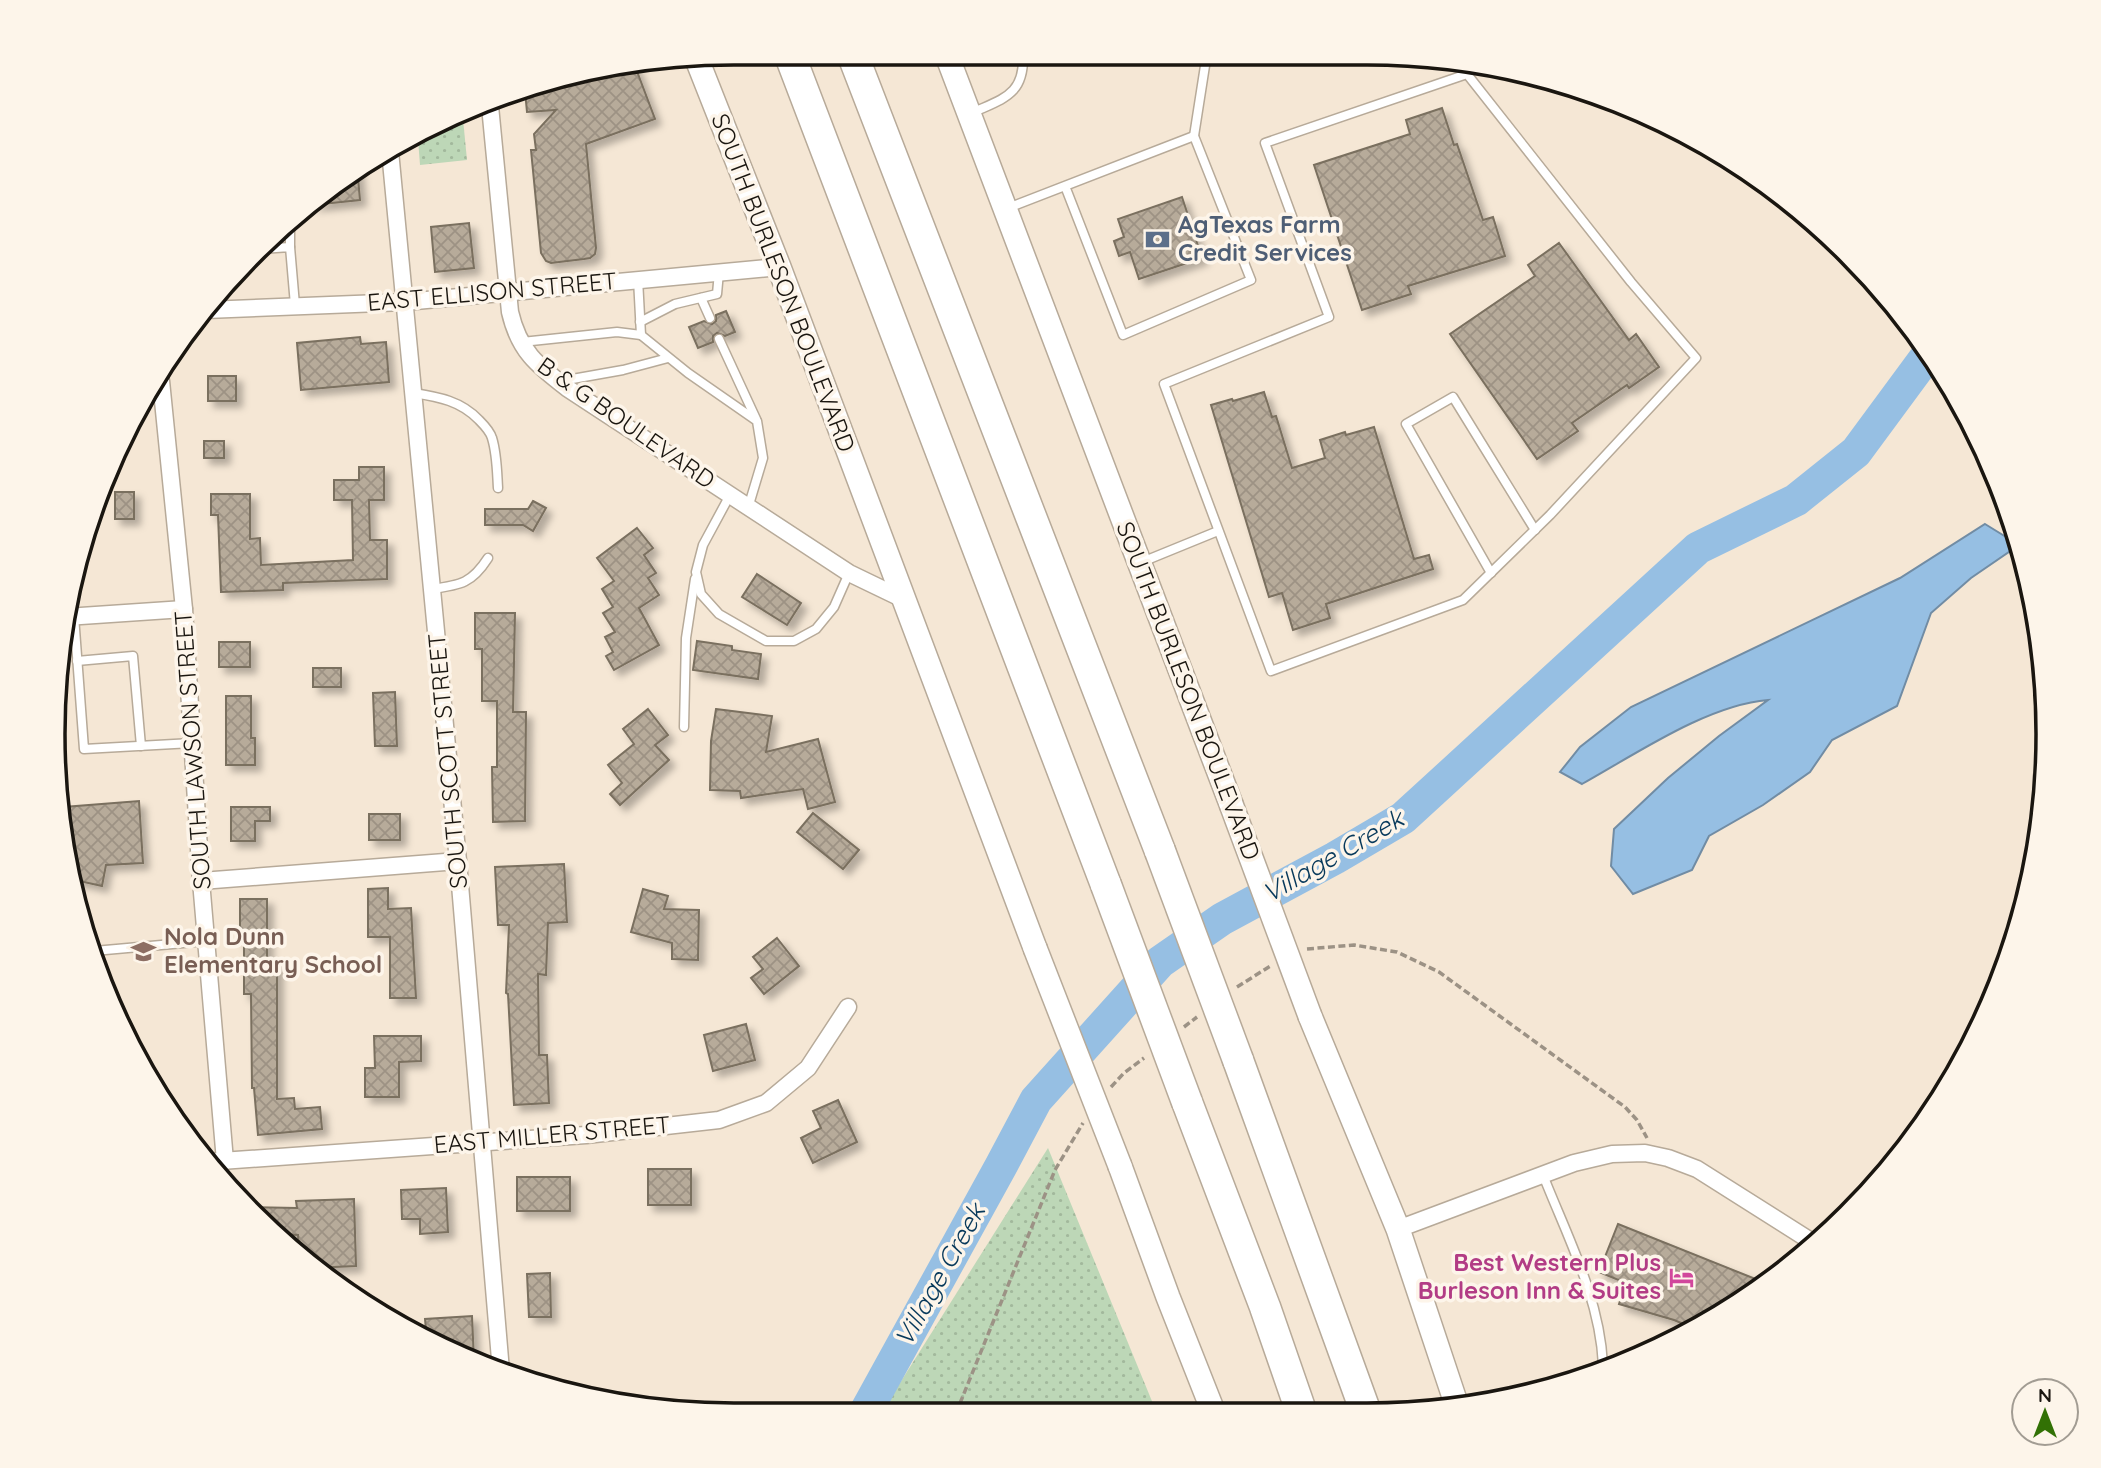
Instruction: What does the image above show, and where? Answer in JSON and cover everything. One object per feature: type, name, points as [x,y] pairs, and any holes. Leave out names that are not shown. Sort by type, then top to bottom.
[{"type":"highway","points":[[794,65],[1106,885],[1299,1403]]},
{"type":"highway","points":[[857,65],[1160,851],[1361,1403]]},
{"type":"main road","name":"SOUTH BURLESON BOULEVARD","points":[[951,65],[1310,1016],[1398,1229],[1454,1398]]},
{"type":"main road","name":"SOUTH BURLESON BOULEVARD","points":[[699,66],[779,267],[1210,1403]]},
{"type":"street","name":"B & G BOULEVARD","points":[[490,111],[508,292],[514,327],[520,342],[534,362],[558,382],[849,573],[905,600]]},
{"type":"street","name":"SOUTH SCOTT STREET","points":[[391,159],[458,861],[500,1361]]},
{"type":"street","name":"EAST ELLISON STREET","points":[[217,310],[405,302],[779,267]]},
{"type":"street","name":"SOUTH LAWSON STREET","points":[[162,387],[184,609],[201,881],[225,1161]]},
{"type":"street","points":[[76,616],[184,609]]},
{"type":"street","points":[[201,881],[458,861]]},
{"type":"street","name":"EAST MILLER STREET","points":[[220,1161],[586,1135],[719,1120],[766,1103],[808,1068],[848,1007]]},
{"type":"street","points":[[1398,1229],[1574,1163],[1612,1154],[1645,1153],[1697,1168],[1806,1238]]},
{"type":"lane","points":[[970,114],[1011,95],[1020,76],[1021,65]]},
{"type":"lane","points":[[1065,186],[1123,335],[1251,280],[1194,136],[1205,65]]},
{"type":"lane","points":[[1467,74],[1631,282],[1696,358],[1535,530],[1464,600],[1271,671],[1164,384],[1329,317],[1265,143],[1467,74]]},
{"type":"lane","points":[[1006,209],[1194,136]]},
{"type":"lane","points":[[290,234],[295,305]]},
{"type":"lane","points":[[274,249],[290,247]]},
{"type":"lane","points":[[640,322],[675,304],[717,294],[719,272]]},
{"type":"lane","points":[[638,279],[641,335]]},
{"type":"lane","points":[[701,298],[710,318]]},
{"type":"lane","points":[[520,342],[617,332],[641,335],[668,358],[757,421]]},
{"type":"lane","points":[[719,339],[757,421],[763,458],[748,508]]},
{"type":"lane","points":[[558,382],[623,370],[668,358]]},
{"type":"lane","points":[[414,393],[456,402],[474,414],[485,426],[492,436],[498,488]]},
{"type":"lane","points":[[1492,573],[1406,424],[1453,397],[1535,530]]},
{"type":"lane","points":[[684,727],[686,638],[696,572],[704,545],[730,495]]},
{"type":"lane","points":[[1139,563],[1217,531]]},
{"type":"lane","points":[[432,589],[467,582],[488,558]]},
{"type":"lane","points":[[696,572],[701,594],[719,614],[766,641],[794,641],[816,629],[834,607],[849,573]]},
{"type":"lane","points":[[73,633],[84,749],[192,743]]},
{"type":"lane","points":[[77,661],[133,656],[141,746]]},
{"type":"lane","points":[[101,950],[206,941]]},
{"type":"lane","points":[[1543,1175],[1593,1301],[1603,1360]]},
{"type":"green space","points":[[463,123],[467,160],[420,165],[418,144]]},
{"type":"green space","points":[[1048,1148],[1153,1403],[887,1403]]},
{"type":"water","points":[[1985,524],[2006,537],[2010,551],[1971,578],[1931,613],[1897,706],[1832,740],[1810,772],[1763,805],[1709,836],[1692,870],[1633,894],[1611,866],[1614,829],[1668,778],[1768,700],[1721,711],[1697,721],[1582,784],[1560,772],[1580,747],[1631,707],[1900,578]]},
{"type":"building","points":[[637,72],[655,119],[586,144],[596,248],[595,254],[590,258],[551,263],[546,261],[541,253],[531,150],[536,150],[534,134],[556,110],[527,112],[526,98]]},
{"type":"building","points":[[1442,108],[1483,220],[1493,217],[1505,256],[1408,286],[1411,294],[1362,310],[1314,165],[1410,134],[1406,120]]},
{"type":"building","points":[[358,181],[360,200],[326,204]]},
{"type":"building","name":"AgTexas Farm Credit Services","points":[[1182,197],[1202,258],[1139,279],[1130,252],[1119,256],[1114,241],[1124,237],[1118,219]]},
{"type":"building","points":[[469,223],[474,268],[435,272],[431,227]]},
{"type":"building","points":[[1559,243],[1629,340],[1636,334],[1659,367],[1629,388],[1627,385],[1572,423],[1578,431],[1537,459],[1450,334],[1535,276],[1528,265]]},
{"type":"building","points":[[726,311],[735,332],[725,336],[717,333],[713,336],[713,342],[698,348],[689,327],[704,321],[712,324],[716,321],[716,315]]},
{"type":"building","points":[[360,337],[361,344],[386,342],[389,382],[301,390],[297,343]]},
{"type":"building","points":[[208,376],[236,376],[236,401],[208,401]]},
{"type":"building","points":[[1264,392],[1272,417],[1276,416],[1292,468],[1325,458],[1320,440],[1374,427],[1414,559],[1429,555],[1433,569],[1326,604],[1330,618],[1293,630],[1282,593],[1269,597],[1211,405]]},
{"type":"building","points":[[204,441],[224,441],[224,458],[204,458]]},
{"type":"building","points":[[359,467],[384,467],[384,500],[369,500],[370,540],[387,540],[387,579],[283,583],[283,590],[221,592],[218,515],[211,515],[211,494],[250,494],[250,539],[260,538],[261,565],[353,560],[352,500],[334,500],[334,480],[359,480]]},
{"type":"building","points":[[115,492],[134,492],[134,519],[115,519]]},
{"type":"building","points":[[533,501],[546,508],[533,531],[523,525],[485,525],[485,509],[528,509]]},
{"type":"building","points":[[637,528],[653,548],[644,555],[656,573],[648,578],[659,595],[639,608],[659,645],[614,670],[606,656],[613,652],[605,637],[615,632],[603,613],[613,607],[602,589],[614,581],[597,558]]},
{"type":"building","points":[[757,574],[801,603],[787,625],[742,597]]},
{"type":"building","points":[[475,613],[515,613],[513,712],[526,712],[525,821],[493,822],[492,767],[497,767],[497,701],[482,701],[482,649],[475,649]]},
{"type":"building","points":[[697,641],[761,654],[758,679],[693,670]]},
{"type":"building","points":[[219,642],[250,642],[250,667],[219,667]]},
{"type":"building","points":[[313,668],[341,668],[341,687],[313,687]]},
{"type":"building","points":[[395,692],[397,746],[375,746],[373,693]]},
{"type":"building","points":[[226,696],[251,696],[251,738],[255,738],[255,765],[226,765]]},
{"type":"building","points":[[648,709],[668,735],[655,745],[669,760],[620,805],[610,794],[622,783],[608,765],[634,744],[623,729]]},
{"type":"building","points":[[716,709],[772,716],[766,752],[818,739],[835,802],[808,809],[803,789],[741,798],[740,791],[710,790],[711,741]]},
{"type":"building","points":[[139,801],[143,863],[106,865],[102,886],[82,882],[69,807]]},
{"type":"building","points":[[231,807],[270,807],[270,821],[255,821],[255,841],[231,841]]},
{"type":"building","points":[[813,813],[859,850],[843,869],[797,832]]},
{"type":"building","points":[[369,814],[400,814],[400,840],[369,840]]},
{"type":"building","points":[[564,864],[567,922],[548,923],[546,975],[538,974],[539,1055],[547,1055],[549,1103],[514,1105],[506,993],[509,925],[498,925],[495,867]]},
{"type":"building","points":[[388,888],[388,909],[411,908],[416,998],[390,998],[390,937],[368,937],[368,889]]},
{"type":"building","points":[[643,889],[668,896],[664,909],[699,910],[698,960],[672,959],[672,943],[631,932]]},
{"type":"building","points":[[240,899],[267,899],[267,960],[277,960],[277,1099],[294,1098],[295,1109],[320,1107],[322,1129],[258,1135],[252,1088],[251,994],[244,994],[244,942],[240,942]]},
{"type":"building","points":[[777,938],[799,966],[764,994],[751,978],[763,969],[753,957]]},
{"type":"building","points":[[746,1024],[755,1060],[713,1071],[704,1035]]},
{"type":"building","points":[[374,1036],[421,1036],[421,1061],[399,1062],[399,1097],[365,1097],[365,1068],[375,1068]]},
{"type":"building","points":[[838,1100],[857,1142],[813,1163],[801,1138],[821,1128],[813,1111]]},
{"type":"building","points":[[648,1169],[691,1169],[691,1205],[648,1205]]},
{"type":"building","points":[[517,1177],[570,1177],[570,1211],[517,1211]]},
{"type":"building","points":[[446,1188],[448,1232],[420,1234],[420,1219],[402,1219],[401,1190]]},
{"type":"building","points":[[354,1199],[356,1266],[330,1267],[298,1241],[298,1235],[291,1235],[261,1207],[297,1208],[296,1201]]},
{"type":"building","name":"Best Western Plus Burleson Inn & Suites","points":[[1618,1224],[1755,1279],[1683,1324],[1619,1304],[1626,1283],[1599,1272]]},
{"type":"building","points":[[550,1273],[551,1317],[529,1317],[527,1274]]},
{"type":"building","points":[[472,1316],[474,1350],[426,1328],[425,1319]]},
{"type":"waterway","name":"Village Creek","points":[[871,1403],[1036,1100],[1160,962],[1222,919],[1403,818],[1698,548],[1796,500],[1856,452],[1923,362]]},
{"type":"place","name":"AgTexas Farm Credit Services","points":[[1158,239]]},
{"type":"place","name":"Nola Dunn Elementary School","points":[[144,951]]},
{"type":"place","name":"Best Western Plus Burleson Inn & Suites","points":[[1681,1277]]}]
